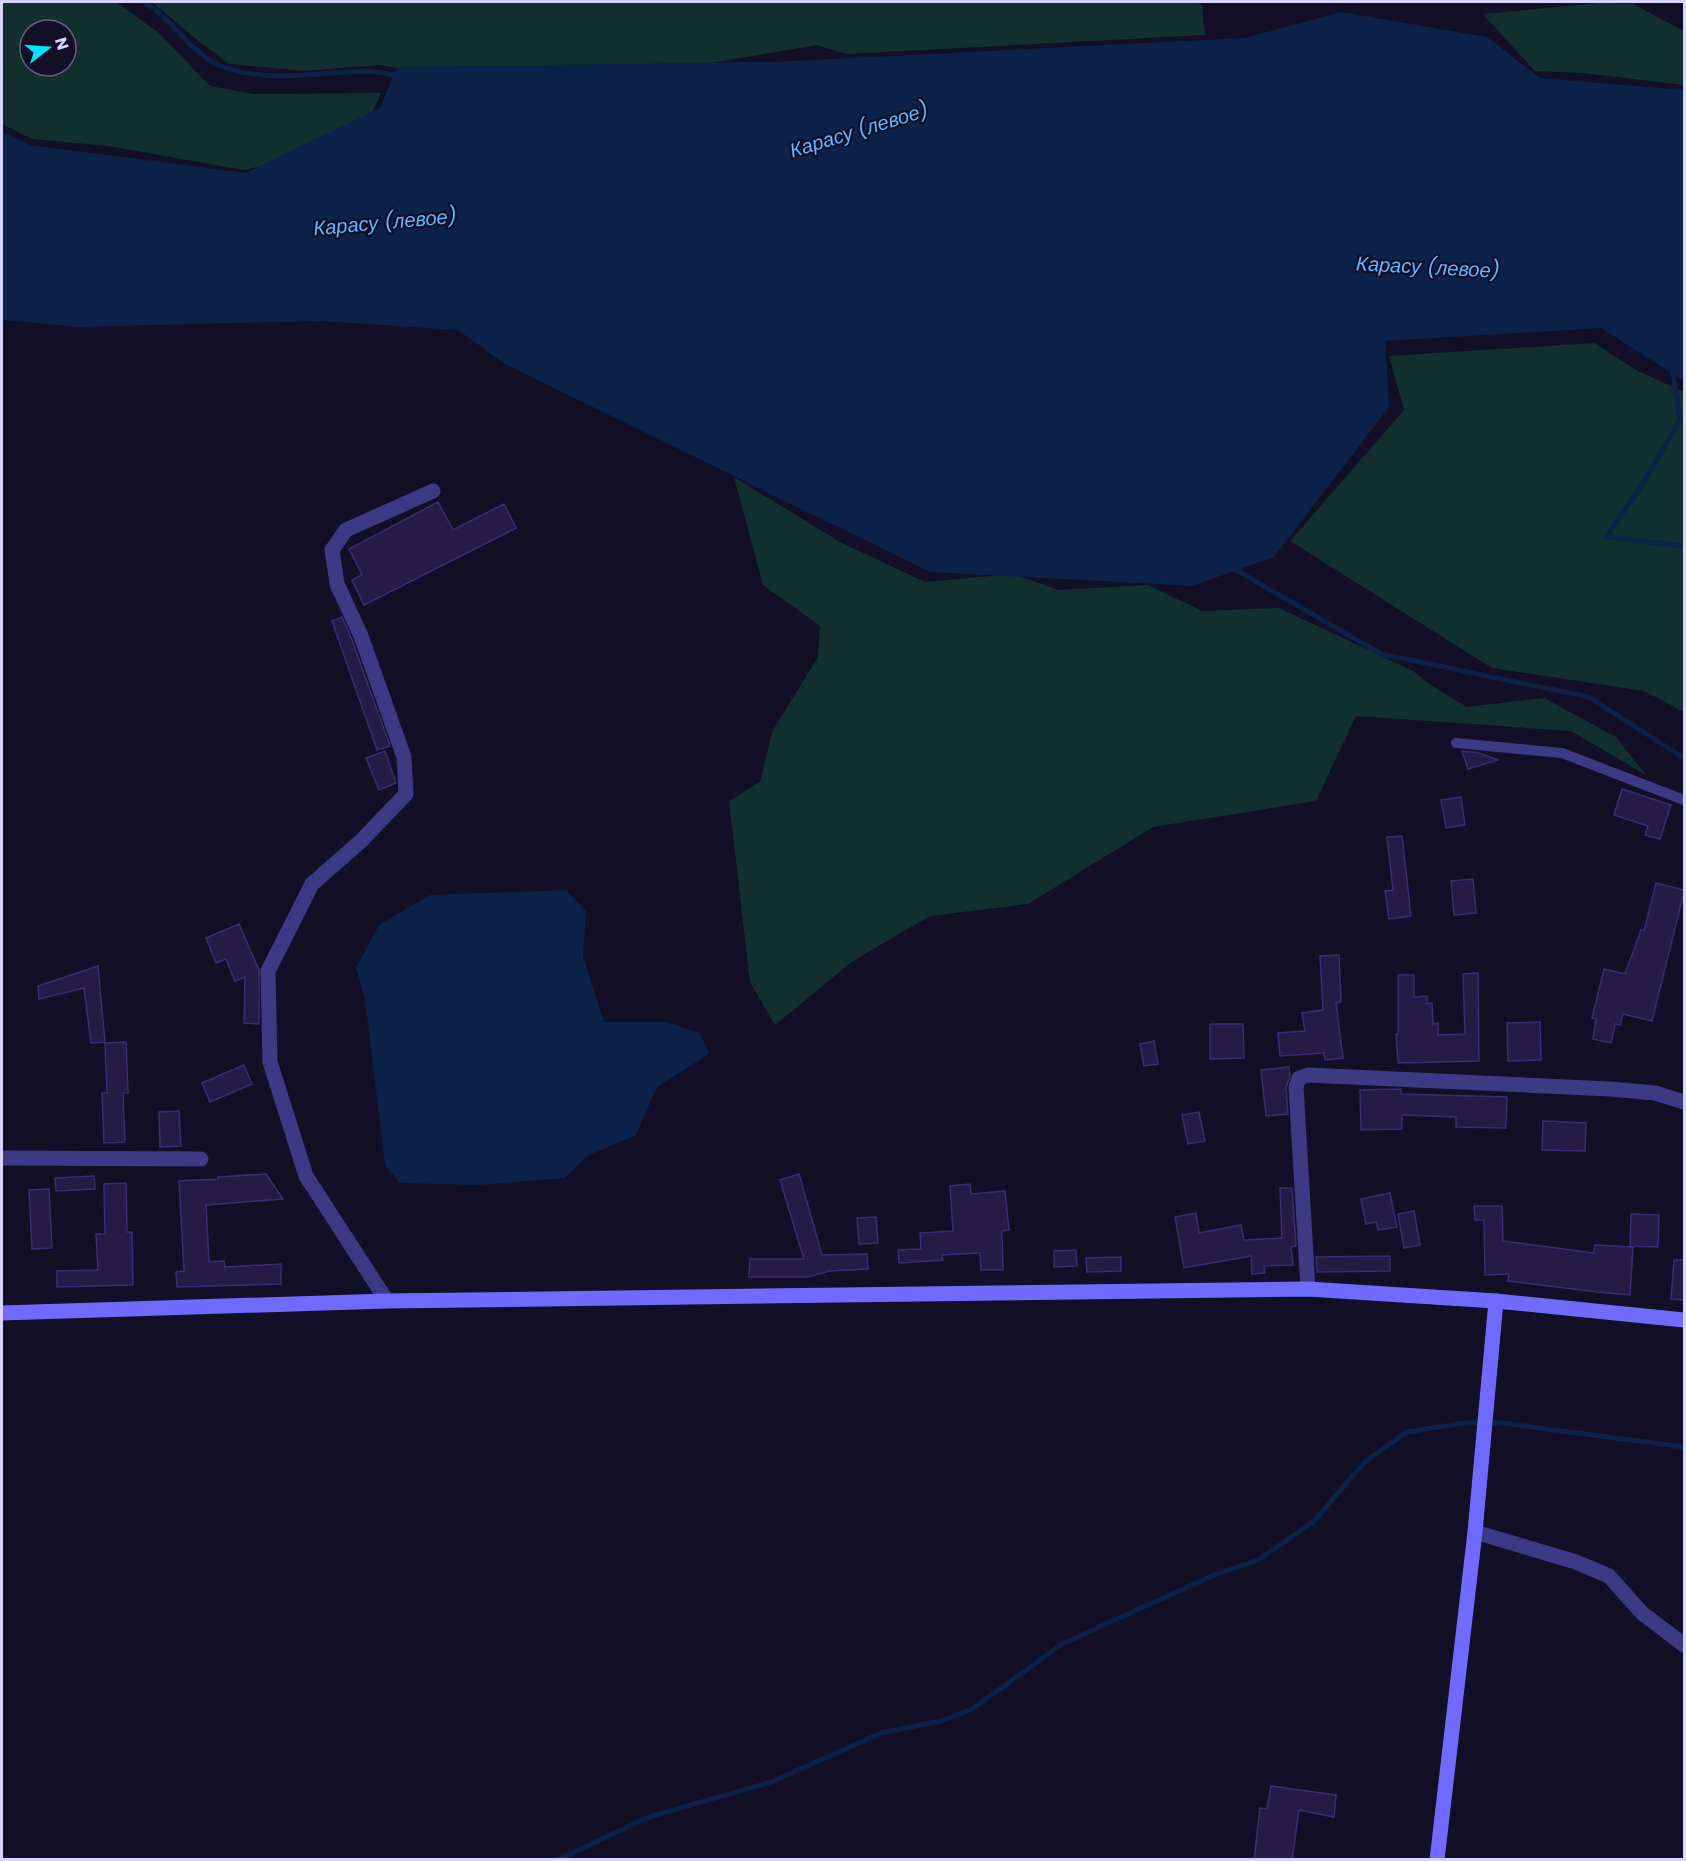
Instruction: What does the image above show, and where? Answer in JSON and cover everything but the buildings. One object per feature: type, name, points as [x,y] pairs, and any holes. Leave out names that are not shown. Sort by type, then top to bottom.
[{"type":"main road","points":[[2,1313],[387,1301],[1308,1289],[1496,1301],[1684,1320]]},
{"type":"main road","points":[[1437,1860],[1475,1532],[1496,1301]]},
{"type":"street","points":[[387,1301],[306,1176],[270,1062],[268,970],[312,884],[361,841],[406,794],[404,757],[361,636],[337,584],[332,550],[346,530],[433,491]]},
{"type":"street","points":[[1308,1289],[1296,1087],[1299,1078],[1308,1075],[1610,1089],[1655,1093],[1684,1102]]},
{"type":"street","points":[[2,1158],[201,1159]]},
{"type":"street","points":[[1475,1532],[1576,1562],[1609,1576],[1642,1612],[1684,1645]]},
{"type":"lane","points":[[1456,743],[1562,753],[1684,800]]},
{"type":"green space","points":[[2,2],[116,2],[159,33],[210,86],[253,94],[381,93],[373,111],[292,159],[244,170],[108,146],[32,139],[2,124]]},
{"type":"green space","points":[[152,2],[1198,2],[1202,6],[1205,35],[847,54],[816,45],[664,71],[430,74],[379,65],[304,71],[229,64]]},
{"type":"green space","points":[[1600,3],[1633,4],[1684,31],[1684,85],[1583,73],[1535,71],[1483,14]]},
{"type":"green space","points":[[1594,343],[1638,371],[1684,392],[1684,712],[1644,691],[1492,668],[1290,541],[1404,410],[1389,356]]},
{"type":"green space","points":[[734,477],[840,542],[925,582],[1012,574],[1059,590],[1148,585],[1202,611],[1279,608],[1413,671],[1432,686],[1467,707],[1544,698],[1616,737],[1646,775],[1571,731],[1356,716],[1316,801],[1153,827],[1028,904],[930,916],[853,961],[775,1025],[750,982],[729,801],[760,782],[772,732],[818,657],[820,626],[763,585]]},
{"type":"water","name":"Карасу (левое)","points":[[1341,12],[1487,37],[1540,78],[1684,90],[1684,381],[1601,328],[1385,341],[1389,407],[1274,557],[1192,586],[930,572],[505,364],[458,330],[320,321],[79,327],[2,320],[2,131],[30,145],[246,173],[380,108],[397,67],[772,62],[1245,38]]},
{"type":"water","points":[[566,890],[586,911],[583,957],[604,1022],[666,1022],[700,1033],[709,1054],[657,1087],[636,1135],[587,1156],[565,1178],[477,1185],[400,1183],[385,1165],[365,999],[356,968],[379,925],[430,895]]},
{"type":"waterway","points":[[145,2],[201,54],[221,66],[238,71],[274,76],[367,71],[398,76]]},
{"type":"waterway","points":[[1672,367],[1680,420],[1642,485],[1606,537],[1684,546]]},
{"type":"waterway","points":[[1231,567],[1381,654],[1589,697],[1684,758]]},
{"type":"waterway","points":[[557,1860],[649,1817],[771,1782],[881,1733],[941,1721],[972,1709],[1062,1644],[1214,1575],[1258,1560],[1313,1522],[1366,1461],[1407,1432],[1464,1423],[1502,1423],[1684,1447]]}]
